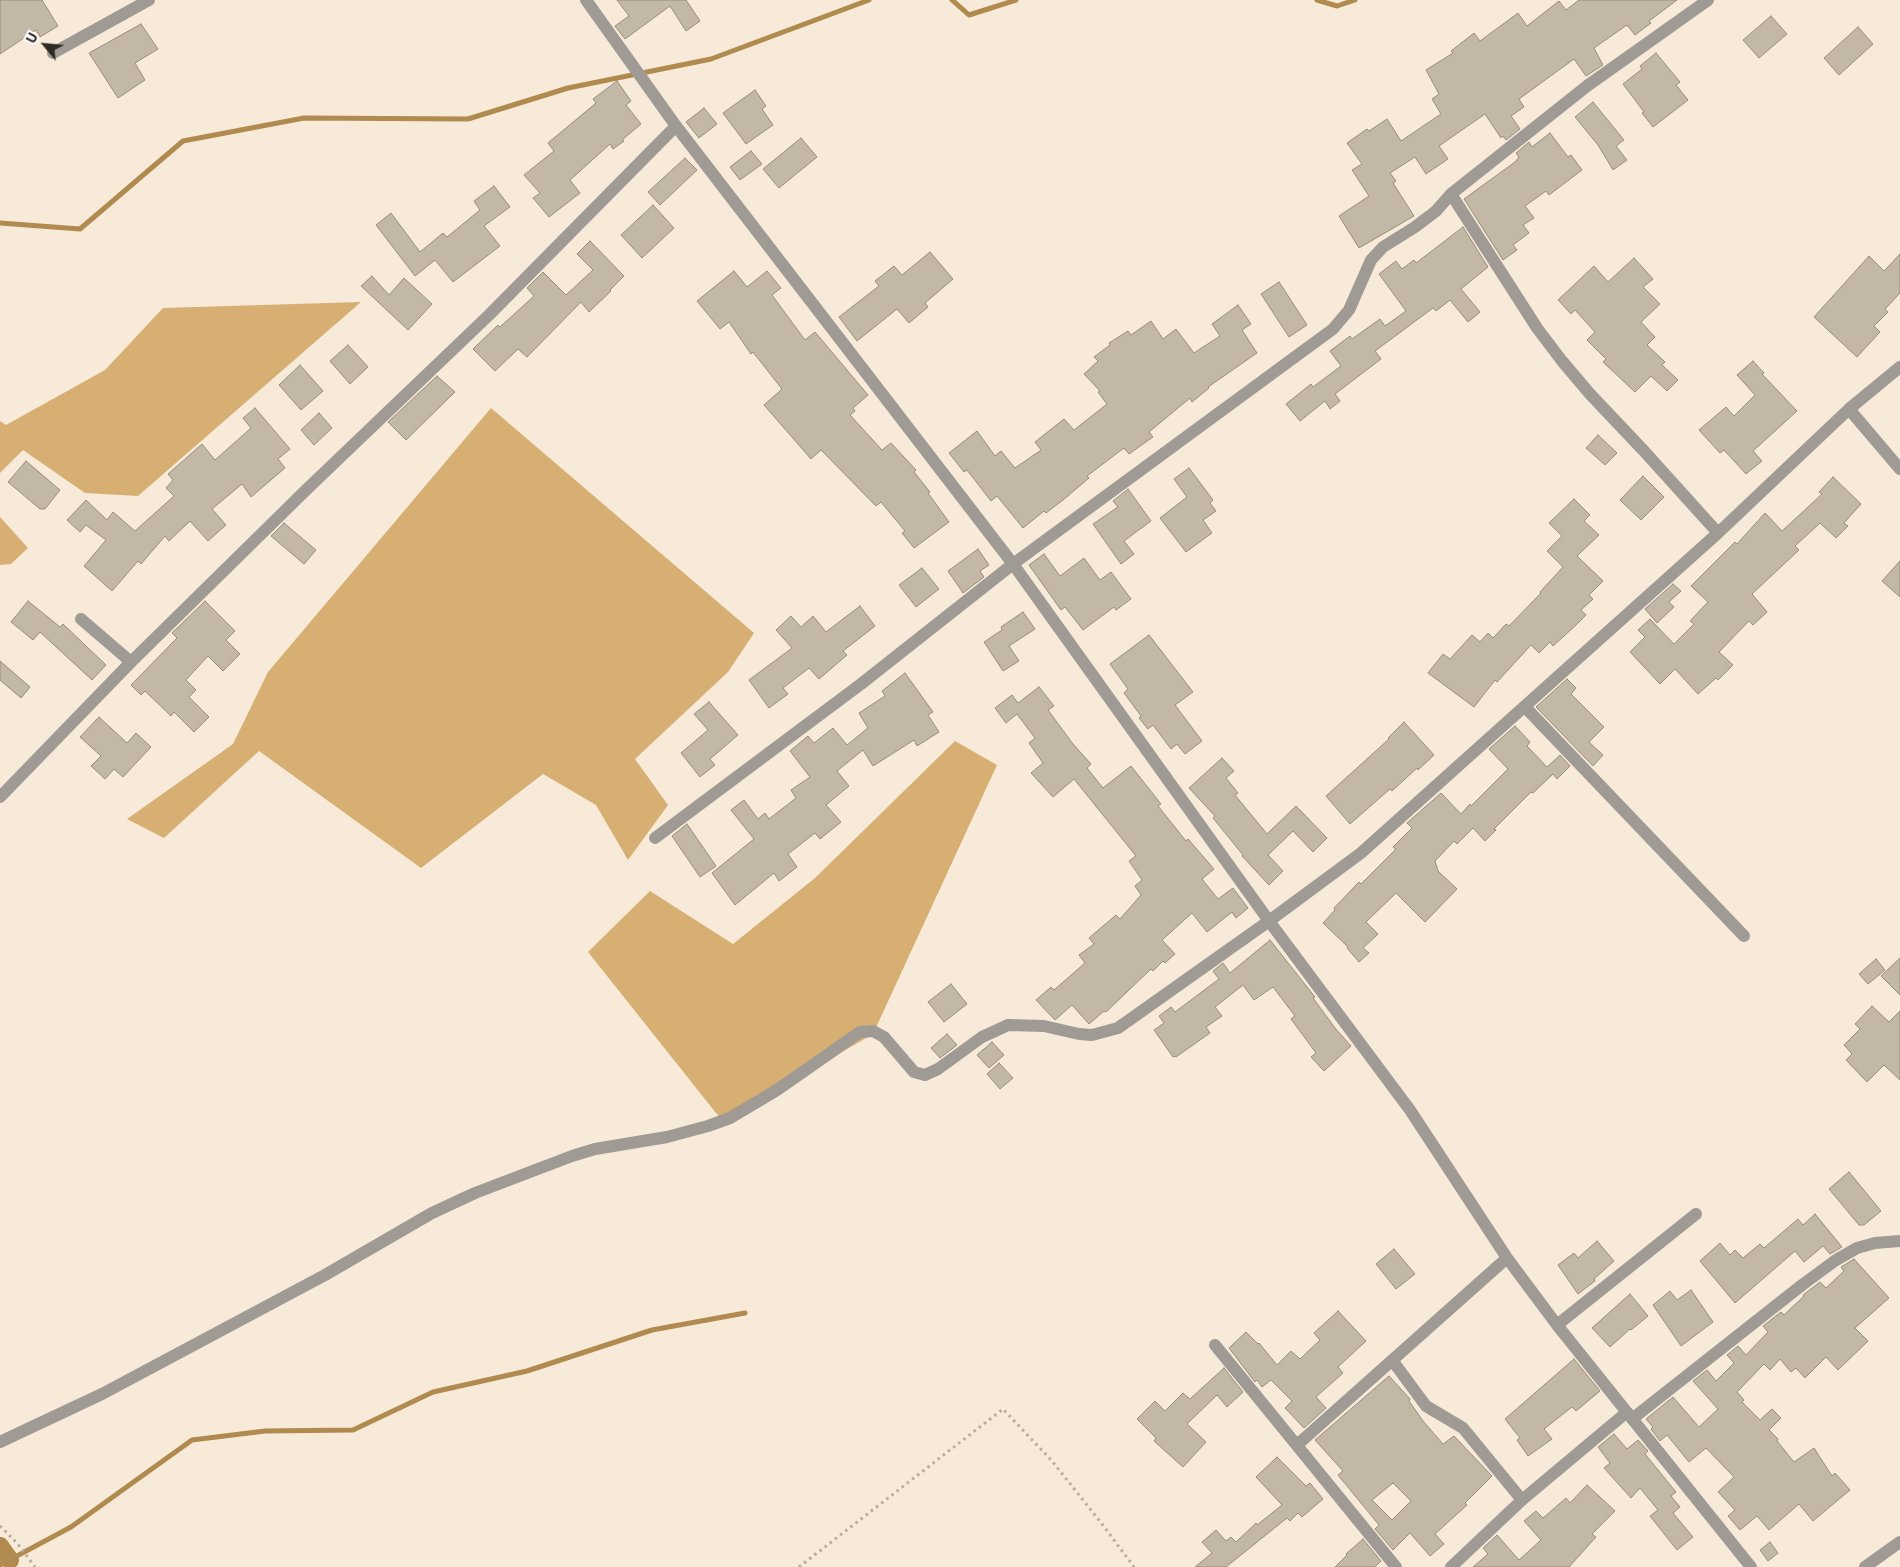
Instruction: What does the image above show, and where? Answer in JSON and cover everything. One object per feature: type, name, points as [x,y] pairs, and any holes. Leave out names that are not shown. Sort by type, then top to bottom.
[{"type":"street","points":[[52,53],[148,0]]},
{"type":"street","points":[[586,0],[676,126],[1013,564],[1269,921],[1410,1110],[1507,1258],[1751,1567]]},
{"type":"street","points":[[655,838],[861,684],[1013,564],[1333,329],[1349,310],[1371,260],[1376,253],[1436,211],[1451,194],[1587,86],[1708,0]]},
{"type":"street","points":[[0,797],[131,662],[488,315],[676,126]]},
{"type":"street","points":[[1451,194],[1537,328],[1562,361],[1718,533]]},
{"type":"street","points":[[0,1442],[102,1394],[325,1275],[432,1214],[475,1193],[595,1149],[667,1137],[730,1118],[777,1090],[860,1032],[873,1031],[884,1037],[914,1072],[925,1075],[938,1069],[982,1037],[1008,1025],[1044,1026],[1092,1035],[1106,1032],[1131,1019],[1361,853],[1718,533],[1849,410],[1900,366]]},
{"type":"street","points":[[1849,410],[1900,469]]},
{"type":"street","points":[[81,619],[131,662]]},
{"type":"street","points":[[1525,707],[1744,936]]},
{"type":"street","points":[[1558,1325],[1696,1214]]},
{"type":"street","points":[[1451,1567],[1522,1500],[1630,1415],[1836,1260],[1857,1248],[1875,1243],[1900,1241]]},
{"type":"street","points":[[1297,1445],[1507,1258]]},
{"type":"street","points":[[1215,1345],[1396,1567]]},
{"type":"street","points":[[1392,1360],[1426,1406],[1463,1428],[1522,1500]]},
{"type":"street","points":[[1865,1567],[1900,1542]]},
{"type":"path","points":[[798,1567],[1003,1409],[1052,1461],[1134,1567]]},
{"type":"path","points":[[0,1526],[17,1542],[35,1566]]},
{"type":"shaded area","points":[[361,302],[138,496],[85,493],[23,450],[0,473],[0,421],[6,425],[105,370],[163,308]]},
{"type":"shaded area","points":[[491,408],[754,633],[728,672],[635,759],[668,805],[628,860],[596,805],[543,774],[421,868],[259,751],[164,838],[127,819],[233,744],[268,672]]},
{"type":"shaded area","points":[[0,517],[28,548],[11,564],[0,565]]},
{"type":"shaded area","points":[[955,741],[997,765],[873,1034],[773,1092],[720,1118],[588,952],[650,891],[733,944],[815,878]]},
{"type":"building","points":[[0,0],[42,0],[58,26],[40,37],[36,30],[0,54]]},
{"type":"building","points":[[617,0],[686,0],[700,21],[686,31],[670,6],[625,39],[615,26],[629,16]]},
{"type":"building","points":[[1579,0],[1677,0],[1649,21],[1651,23],[1635,35],[1627,25],[1594,48],[1603,65],[1586,76],[1574,59],[1519,99],[1524,107],[1511,116],[1520,129],[1506,140],[1503,136],[1501,138],[1485,114],[1439,146],[1448,159],[1426,174],[1415,157],[1390,173],[1396,181],[1393,183],[1414,216],[1359,248],[1339,216],[1369,196],[1352,170],[1362,164],[1347,143],[1367,129],[1369,131],[1387,119],[1401,141],[1441,114],[1432,99],[1439,94],[1426,70],[1453,53],[1451,51],[1474,33],[1480,41],[1518,13],[1527,26],[1559,1],[1566,10]]},
{"type":"building","points":[[1771,16],[1787,34],[1759,58],[1743,40]]},
{"type":"building","points":[[141,24],[158,49],[135,63],[145,80],[118,98],[89,53]]},
{"type":"building","points":[[1858,27],[1873,44],[1839,75],[1824,58]]},
{"type":"building","points":[[1656,53],[1680,82],[1676,85],[1688,100],[1653,127],[1623,84],[1642,69],[1640,66]]},
{"type":"building","points":[[617,81],[631,101],[626,105],[641,124],[613,149],[610,144],[570,180],[580,193],[549,217],[533,198],[540,193],[524,175],[554,151],[548,143],[596,103],[593,99]]},
{"type":"building","points":[[755,90],[766,106],[762,109],[773,125],[746,144],[723,113]]},
{"type":"building","points":[[1593,102],[1624,140],[1616,146],[1627,160],[1613,170],[1598,145],[1575,117]]},
{"type":"building","points":[[704,108],[717,124],[699,138],[686,122]]},
{"type":"building","points":[[1550,133],[1568,157],[1571,155],[1582,170],[1549,195],[1546,191],[1525,206],[1534,218],[1523,225],[1529,233],[1513,245],[1517,250],[1503,260],[1464,199],[1515,162],[1519,157],[1516,153],[1529,142],[1532,147]]},
{"type":"building","points":[[801,138],[817,157],[779,188],[763,169]]},
{"type":"building","points":[[751,151],[762,164],[740,180],[730,167]]},
{"type":"building","points":[[685,158],[697,170],[660,205],[648,192]]},
{"type":"building","points":[[494,186],[510,207],[484,226],[500,246],[453,282],[435,260],[415,276],[376,225],[391,213],[420,252],[443,233],[447,237],[480,210],[474,201]]},
{"type":"building","points":[[653,205],[674,228],[642,258],[621,235]]},
{"type":"building","points":[[1463,227],[1488,267],[1461,289],[1480,312],[1468,322],[1450,300],[1436,311],[1433,308],[1375,351],[1381,359],[1335,394],[1340,401],[1330,409],[1325,401],[1300,421],[1286,404],[1311,384],[1313,387],[1341,366],[1330,351],[1350,336],[1352,339],[1380,319],[1385,326],[1406,311],[1379,274],[1396,261],[1402,269],[1414,260],[1416,263]]},
{"type":"building","points":[[590,241],[624,276],[589,312],[581,302],[527,357],[518,349],[495,371],[473,349],[498,325],[500,327],[534,296],[527,288],[543,272],[566,295],[593,270],[577,254]]},
{"type":"building","points":[[930,252],[953,279],[925,303],[928,307],[909,323],[897,309],[857,341],[839,317],[879,286],[875,281],[894,266],[902,275]]},
{"type":"building","points":[[1900,254],[1900,293],[1885,309],[1888,312],[1874,326],[1880,332],[1857,357],[1814,317],[1869,256],[1884,271]]},
{"type":"building","points":[[1634,258],[1653,279],[1643,287],[1660,304],[1641,322],[1655,337],[1647,345],[1665,362],[1662,365],[1678,380],[1667,391],[1651,376],[1635,392],[1603,362],[1606,359],[1587,340],[1595,332],[1575,310],[1571,314],[1558,300],[1594,266],[1608,282]]},
{"type":"building","points":[[734,271],[747,287],[767,271],[781,288],[772,295],[805,340],[815,332],[868,395],[853,408],[855,411],[850,415],[882,450],[891,443],[916,470],[914,472],[930,492],[928,493],[949,522],[914,548],[902,533],[905,531],[881,502],[876,506],[821,450],[811,459],[764,405],[782,389],[753,352],[751,354],[729,322],[720,329],[697,301]]},
{"type":"building","points":[[372,276],[389,295],[404,278],[432,304],[408,330],[361,286]]},
{"type":"building","points":[[1279,282],[1307,325],[1289,337],[1261,294]]},
{"type":"building","points":[[1238,305],[1251,324],[1242,330],[1257,353],[1208,387],[1192,402],[1190,398],[1149,432],[1153,437],[1129,454],[1124,448],[1087,476],[1089,478],[1063,500],[1046,513],[1044,511],[1023,528],[997,496],[991,501],[967,470],[964,472],[949,453],[977,431],[995,456],[1001,451],[1015,468],[1041,450],[1035,442],[1064,419],[1074,430],[1107,404],[1098,392],[1100,391],[1084,374],[1098,361],[1094,357],[1110,345],[1109,343],[1128,331],[1131,335],[1151,321],[1163,339],[1176,329],[1194,353],[1220,336],[1212,324]]},
{"type":"building","points":[[348,345],[368,367],[350,384],[330,361]]},
{"type":"building","points":[[1753,361],[1764,373],[1762,374],[1797,411],[1753,451],[1762,461],[1746,474],[1724,450],[1720,453],[1699,430],[1726,407],[1734,416],[1755,395],[1737,375]]},
{"type":"building","points":[[300,365],[323,391],[301,410],[279,385]]},
{"type":"building","points":[[437,376],[455,392],[406,440],[388,422]]},
{"type":"building","points":[[255,408],[290,449],[278,459],[285,468],[251,497],[242,484],[212,509],[226,525],[208,541],[190,521],[169,541],[165,536],[141,564],[138,561],[112,591],[84,566],[106,540],[86,525],[80,532],[67,520],[86,500],[107,520],[113,512],[135,531],[174,496],[166,488],[173,480],[168,474],[202,444],[215,460],[251,428],[243,418]]},
{"type":"building","points":[[319,413],[332,428],[314,445],[301,430]]},
{"type":"building","points":[[1598,435],[1617,453],[1605,465],[1586,448]]},
{"type":"building","points":[[26,461],[60,490],[45,509],[40,509],[8,482]]},
{"type":"building","points":[[1189,468],[1213,500],[1210,503],[1216,511],[1203,520],[1212,533],[1186,552],[1160,518],[1187,497],[1174,479]]},
{"type":"building","points":[[1643,476],[1664,497],[1641,520],[1620,500]]},
{"type":"building","points":[[1833,477],[1861,504],[1844,523],[1848,526],[1836,538],[1820,523],[1795,546],[1799,550],[1752,594],[1767,612],[1753,625],[1749,621],[1719,652],[1733,665],[1718,680],[1716,678],[1698,694],[1675,669],[1660,684],[1630,652],[1645,637],[1638,630],[1650,619],[1674,644],[1694,624],[1690,621],[1708,602],[1691,586],[1735,542],[1737,544],[1765,513],[1782,531],[1822,494],[1819,492]]},
{"type":"building","points":[[1128,489],[1151,521],[1124,541],[1134,554],[1121,564],[1093,524],[1118,507],[1113,501]]},
{"type":"building","points":[[1574,499],[1590,515],[1584,521],[1599,535],[1577,556],[1603,581],[1589,595],[1593,599],[1581,610],[1586,615],[1575,626],[1553,646],[1550,642],[1539,653],[1531,645],[1497,682],[1495,680],[1474,707],[1428,673],[1443,654],[1450,659],[1472,635],[1480,642],[1488,633],[1493,638],[1506,624],[1509,626],[1563,567],[1547,551],[1562,536],[1549,523]]},
{"type":"building","points":[[284,523],[316,550],[304,564],[271,536]]},
{"type":"building","points":[[978,549],[989,565],[980,571],[984,577],[963,593],[948,571]]},
{"type":"building","points":[[1044,554],[1060,576],[1084,558],[1100,580],[1111,572],[1131,599],[1116,610],[1114,607],[1083,630],[1065,607],[1061,610],[1029,565]]},
{"type":"building","points":[[1900,561],[1900,597],[1882,581]]},
{"type":"building","points":[[922,568],[939,589],[916,607],[899,585]]},
{"type":"building","points":[[1673,584],[1681,591],[1669,602],[1674,607],[1657,623],[1645,609]]},
{"type":"building","points":[[28,601],[60,627],[63,624],[106,665],[92,680],[40,632],[33,640],[11,622]]},
{"type":"building","points":[[205,601],[235,631],[226,640],[240,654],[223,671],[208,656],[186,680],[196,690],[189,697],[209,717],[194,732],[174,712],[171,716],[145,691],[141,695],[131,685],[177,638],[172,633]]},
{"type":"building","points":[[860,606],[875,626],[843,651],[847,655],[819,679],[809,668],[783,688],[788,694],[769,708],[749,680],[792,648],[776,630],[791,616],[801,627],[813,616],[826,632]]},
{"type":"building","points":[[1023,612],[1035,629],[1009,646],[1019,661],[1003,671],[984,642],[1002,630],[1001,627]]},
{"type":"building","points":[[1149,635],[1193,692],[1175,705],[1202,741],[1185,754],[1177,744],[1171,749],[1153,725],[1148,729],[1124,693],[1128,689],[1110,664]]},
{"type":"building","points":[[0,661],[30,687],[21,698],[0,680]]},
{"type":"building","points":[[905,673],[933,712],[928,715],[939,732],[917,746],[914,740],[873,766],[863,750],[837,771],[849,786],[826,805],[841,822],[820,839],[815,833],[788,854],[797,867],[779,881],[774,873],[735,905],[712,873],[754,839],[731,810],[744,800],[758,819],[765,813],[769,819],[796,798],[791,790],[810,777],[790,751],[808,736],[814,743],[833,728],[847,745],[868,728],[859,713],[885,696],[882,691]]},
{"type":"building","points":[[1567,679],[1576,688],[1571,694],[1604,727],[1589,742],[1603,755],[1593,766],[1536,707]]},
{"type":"building","points":[[1039,687],[1054,706],[1048,710],[1073,744],[1091,764],[1087,768],[1103,788],[1131,766],[1161,804],[1158,806],[1186,841],[1188,839],[1214,869],[1202,879],[1218,899],[1233,888],[1248,908],[1236,918],[1232,912],[1207,932],[1192,913],[1162,940],[1175,954],[1165,963],[1163,961],[1153,971],[1151,969],[1106,1012],[1104,1011],[1089,1024],[1072,1005],[1055,1020],[1036,1000],[1051,987],[1054,990],[1085,963],[1079,955],[1094,944],[1089,938],[1116,915],[1120,919],[1141,895],[1135,886],[1142,880],[1129,861],[1136,856],[1074,779],[1053,797],[1031,773],[1043,763],[1029,743],[1035,738],[1017,714],[1006,723],[995,708],[1012,695],[1018,703]]},
{"type":"building","points":[[709,702],[738,735],[710,759],[715,765],[700,777],[681,753],[708,730],[694,714]]},
{"type":"building","points":[[99,717],[127,743],[136,733],[151,747],[123,777],[114,769],[105,779],[91,766],[101,756],[80,737]]},
{"type":"building","points":[[1404,722],[1434,755],[1392,791],[1390,789],[1350,824],[1326,796],[1389,739]]},
{"type":"building","points":[[1515,726],[1530,742],[1527,746],[1547,767],[1560,755],[1570,766],[1557,779],[1553,774],[1533,793],[1531,792],[1494,829],[1496,830],[1485,841],[1473,828],[1457,844],[1454,841],[1435,861],[1438,871],[1457,889],[1425,922],[1396,893],[1366,922],[1378,934],[1363,948],[1369,953],[1359,962],[1348,947],[1323,923],[1335,910],[1334,908],[1359,882],[1361,884],[1396,849],[1393,847],[1412,828],[1407,823],[1441,793],[1461,814],[1508,769],[1489,749]]},
{"type":"building","points":[[1222,758],[1234,771],[1226,778],[1238,793],[1235,795],[1267,834],[1296,806],[1327,838],[1313,852],[1293,831],[1268,855],[1283,871],[1269,885],[1242,856],[1213,818],[1215,816],[1189,788]]},
{"type":"building","points":[[687,824],[716,866],[700,877],[672,836]]},
{"type":"building","points":[[1270,940],[1315,997],[1313,998],[1335,1028],[1351,1046],[1324,1071],[1311,1057],[1316,1053],[1291,1019],[1295,1016],[1273,987],[1254,1000],[1243,985],[1215,1007],[1222,1016],[1206,1027],[1210,1033],[1176,1057],[1173,1057],[1154,1030],[1164,1023],[1159,1016],[1171,1007],[1175,1012],[1219,979],[1213,971],[1223,963],[1230,973]]},
{"type":"building","points":[[1900,958],[1900,995],[1881,976]]},
{"type":"building","points":[[1876,959],[1885,970],[1868,984],[1859,974]]},
{"type":"building","points":[[951,984],[967,1004],[944,1022],[928,1002]]},
{"type":"building","points":[[1872,1006],[1889,1022],[1900,1011],[1900,1080],[1884,1065],[1867,1082],[1846,1060],[1852,1054],[1844,1045],[1860,1029],[1855,1024]]},
{"type":"building","points":[[947,1034],[957,1045],[940,1058],[931,1048]]},
{"type":"building","points":[[992,1042],[1004,1055],[989,1068],[977,1055]]},
{"type":"building","points":[[999,1063],[1013,1078],[1000,1089],[987,1074]]},
{"type":"building","points":[[1849,1172],[1881,1211],[1864,1225],[1859,1225],[1829,1189]]},
{"type":"building","points":[[1815,1214],[1842,1247],[1830,1254],[1823,1246],[1804,1262],[1795,1251],[1735,1303],[1700,1261],[1720,1243],[1730,1255],[1735,1250],[1743,1258],[1760,1244],[1764,1248],[1798,1219],[1803,1225]]},
{"type":"building","points":[[1597,1241],[1614,1261],[1594,1279],[1595,1281],[1578,1294],[1558,1265],[1574,1253],[1578,1258]]},
{"type":"building","points":[[1394,1249],[1415,1274],[1396,1289],[1376,1264]]},
{"type":"building","points":[[1854,1259],[1889,1298],[1855,1328],[1868,1341],[1838,1370],[1826,1357],[1805,1378],[1796,1368],[1791,1372],[1780,1359],[1770,1370],[1764,1364],[1737,1392],[1744,1400],[1742,1402],[1760,1420],[1772,1409],[1781,1418],[1769,1430],[1778,1439],[1777,1441],[1794,1462],[1814,1448],[1832,1476],[1835,1473],[1850,1490],[1813,1521],[1799,1504],[1769,1530],[1757,1516],[1740,1530],[1728,1516],[1735,1510],[1718,1492],[1734,1477],[1706,1448],[1689,1462],[1667,1435],[1660,1441],[1651,1429],[1653,1427],[1646,1419],[1673,1397],[1699,1427],[1718,1409],[1693,1381],[1707,1370],[1716,1381],[1734,1363],[1727,1355],[1738,1346],[1746,1355],[1768,1332],[1763,1326],[1781,1312],[1784,1315],[1803,1295],[1820,1282],[1826,1288],[1844,1271],[1841,1267]]},
{"type":"building","points":[[1691,1290],[1713,1322],[1681,1346],[1653,1305],[1670,1291],[1677,1300]]},
{"type":"building","points":[[1630,1294],[1648,1316],[1610,1347],[1592,1328]]},
{"type":"building","points":[[1338,1311],[1366,1341],[1338,1367],[1343,1373],[1316,1397],[1326,1408],[1304,1428],[1285,1408],[1292,1401],[1271,1380],[1262,1387],[1257,1380],[1255,1382],[1229,1348],[1246,1332],[1259,1343],[1277,1365],[1291,1351],[1300,1359],[1320,1340],[1314,1333]]},
{"type":"building","points":[[1574,1359],[1600,1391],[1576,1411],[1572,1407],[1544,1429],[1552,1439],[1528,1456],[1517,1440],[1520,1438],[1505,1419]]},
{"type":"building","points":[[1224,1368],[1243,1392],[1227,1407],[1217,1395],[1187,1424],[1206,1442],[1183,1467],[1154,1441],[1156,1438],[1137,1419],[1155,1401],[1165,1411],[1183,1393],[1190,1399]]},
{"type":"building","points":[[1389,1376],[1410,1399],[1409,1401],[1423,1421],[1443,1444],[1454,1436],[1492,1476],[1465,1503],[1467,1505],[1435,1534],[1444,1544],[1430,1556],[1410,1533],[1393,1550],[1375,1529],[1379,1525],[1338,1475],[1343,1471],[1315,1440]],"holes":[[[1393,1483],[1411,1501],[1392,1520],[1372,1500]]]},
{"type":"building","points":[[1614,1434],[1627,1449],[1638,1440],[1648,1451],[1645,1454],[1676,1492],[1671,1496],[1680,1507],[1673,1513],[1693,1537],[1677,1550],[1650,1516],[1658,1510],[1640,1488],[1631,1498],[1604,1468],[1610,1463],[1598,1447]]},
{"type":"building","points":[[1277,1457],[1306,1486],[1310,1483],[1323,1499],[1302,1517],[1298,1513],[1290,1521],[1287,1518],[1226,1567],[1195,1567],[1212,1553],[1202,1542],[1216,1530],[1226,1541],[1231,1537],[1236,1542],[1256,1523],[1257,1525],[1282,1505],[1256,1477]]},
{"type":"building","points":[[1587,1485],[1615,1511],[1592,1534],[1596,1537],[1569,1567],[1473,1567],[1488,1554],[1483,1548],[1497,1535],[1519,1560],[1541,1540],[1524,1521],[1536,1511],[1543,1518],[1566,1498],[1570,1503]]},
{"type":"building","points":[[1363,1539],[1381,1561],[1375,1567],[1335,1567],[1346,1554]]},
{"type":"building","points":[[1770,1542],[1778,1553],[1768,1561],[1760,1550]]},
{"type":"waterway","points":[[0,223],[80,229],[183,141],[304,118],[468,119],[568,88],[711,59],[869,0]]},
{"type":"waterway","points":[[952,0],[969,15],[1016,0]]},
{"type":"waterway","points":[[1317,0],[1337,6],[1355,0]]},
{"type":"waterway","points":[[0,1565],[71,1527],[192,1440],[265,1431],[353,1430],[433,1392],[527,1371],[652,1330],[745,1313]]},
{"type":"waterway","points":[[0,1546],[10,1560]]}]
